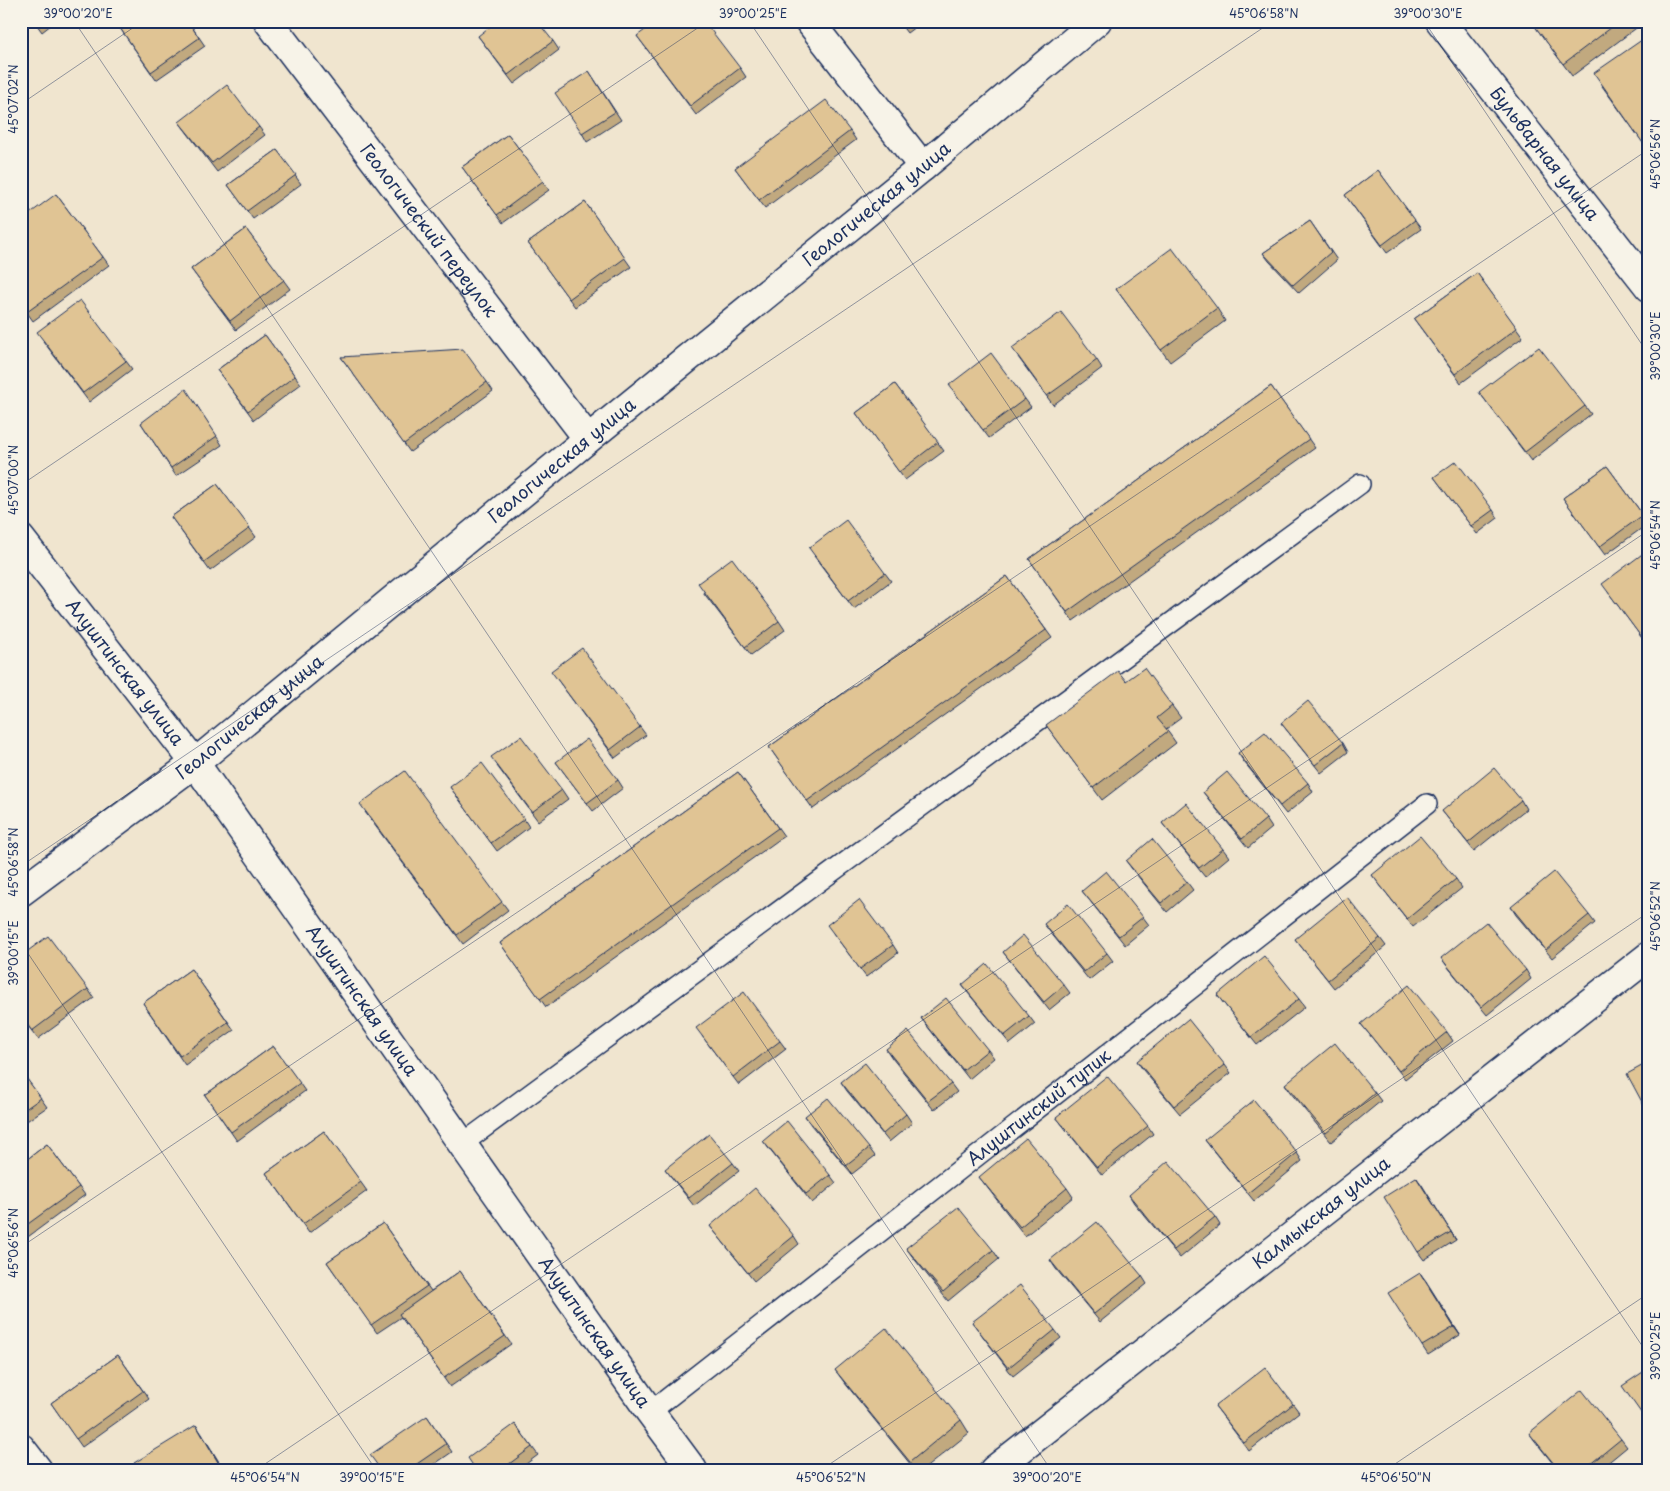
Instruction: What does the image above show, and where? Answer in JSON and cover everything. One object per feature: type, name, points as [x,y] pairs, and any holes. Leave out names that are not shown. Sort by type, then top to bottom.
[{"type":"street","name":"Геологический переулок","points":[[268,21],[588,439]]},
{"type":"street","points":[[809,21],[924,167]]},
{"type":"street","name":"Геологическая улица","points":[[21,892],[194,764],[588,439],[924,167],[1098,21]]},
{"type":"street","name":"Бульварная улица","points":[[1440,21],[1649,287]]},
{"type":"street","name":"Алуштинская улица","points":[[21,539],[194,764],[650,1412],[693,1470]]},
{"type":"street","name":"Калмыкская улица","points":[[994,1470],[1649,956]]},
{"type":"street","points":[[21,1448],[38,1470]]},
{"type":"lane","points":[[462,1144],[1360,484]]},
{"type":"lane","name":"Алуштинский тупик","points":[[650,1412],[1427,804]]},
{"type":"building","points":[[115,21],[188,21],[199,38],[151,72]]},
{"type":"building","points":[[497,21],[537,21],[553,41],[508,75],[478,36]]},
{"type":"building","points":[[657,21],[704,21],[740,68],[690,106],[637,36]]},
{"type":"building","points":[[898,21],[906,21],[901,25]]},
{"type":"building","points":[[1531,21],[1620,21],[1563,64]]},
{"type":"building","points":[[1649,35],[1649,143],[1645,146],[1594,73]]},
{"type":"building","points":[[589,71],[615,112],[582,133],[555,93]]},
{"type":"building","points":[[227,85],[259,127],[212,163],[179,122]]},
{"type":"building","points":[[826,100],[850,131],[759,200],[735,168]]},
{"type":"building","points":[[508,134],[543,181],[497,215],[462,167]]},
{"type":"building","points":[[277,150],[296,175],[247,211],[228,185]]},
{"type":"building","points":[[1378,170],[1415,220],[1382,245],[1345,195]]},
{"type":"building","points":[[56,194],[103,257],[27,312],[21,304],[21,220]]},
{"type":"building","points":[[585,202],[625,258],[569,299],[528,243]]},
{"type":"building","points":[[1310,221],[1331,252],[1293,285],[1263,253]]},
{"type":"building","points":[[246,229],[284,280],[230,321],[191,269]]},
{"type":"building","points":[[1172,248],[1217,308],[1161,350],[1116,289]]},
{"type":"building","points":[[1477,273],[1517,328],[1455,374],[1414,319]]},
{"type":"building","points":[[80,300],[126,361],[83,393],[37,332]]},
{"type":"building","points":[[1061,312],[1097,360],[1047,396],[1012,348]]},
{"type":"building","points":[[265,335],[295,376],[248,411],[217,370]]},
{"type":"building","points":[[1539,347],[1585,406],[1525,452],[1479,392]]},
{"type":"building","points":[[463,349],[487,382],[404,444],[341,357]]},
{"type":"building","points":[[991,353],[1025,399],[983,430],[949,385]]},
{"type":"building","points":[[895,384],[938,442],[899,472],[856,413]]},
{"type":"building","points":[[1271,386],[1309,439],[1067,612],[1029,559]]},
{"type":"building","points":[[186,389],[217,436],[171,468],[141,423]]},
{"type":"building","points":[[1456,461],[1493,510],[1471,526],[1434,477]]},
{"type":"building","points":[[1607,466],[1643,515],[1599,547],[1563,498]]},
{"type":"building","points":[[217,484],[250,528],[204,562],[171,517]]},
{"type":"building","points":[[846,520],[885,573],[848,601],[809,548]]},
{"type":"building","points":[[1649,549],[1649,633],[1642,638],[1602,584]]},
{"type":"building","points":[[732,558],[779,621],[745,647],[698,583]]},
{"type":"building","points":[[1007,576],[1046,630],[807,801],[769,747]]},
{"type":"building","points":[[582,648],[640,727],[610,750],[551,671]]},
{"type":"building","points":[[1144,668],[1172,706],[1157,718],[1168,731],[1093,788],[1046,725],[1118,671],[1126,681]]},
{"type":"building","points":[[1308,701],[1343,743],[1315,765],[1281,723]]},
{"type":"building","points":[[1265,732],[1308,783],[1280,806],[1238,753]]},
{"type":"building","points":[[521,736],[562,790],[532,812],[491,757]]},
{"type":"building","points":[[587,739],[618,780],[587,803],[556,762]]},
{"type":"building","points":[[482,763],[524,819],[491,843],[450,787]]},
{"type":"building","points":[[1494,768],[1521,800],[1468,843],[1442,811]]},
{"type":"building","points":[[405,771],[502,902],[457,935],[360,804]]},
{"type":"building","points":[[738,772],[778,828],[540,999],[500,943]]},
{"type":"building","points":[[1227,772],[1266,819],[1242,839],[1203,792]]},
{"type":"building","points":[[1186,803],[1223,849],[1199,868],[1162,823]]},
{"type":"building","points":[[1420,836],[1456,879],[1407,919],[1372,875]]},
{"type":"building","points":[[1152,839],[1187,882],[1161,903],[1126,861]]},
{"type":"building","points":[[1106,871],[1143,917],[1119,936],[1082,891]]},
{"type":"building","points":[[1554,872],[1589,915],[1546,950],[1511,907]]},
{"type":"building","points":[[1347,897],[1380,938],[1328,980],[1295,939]]},
{"type":"building","points":[[859,900],[893,945],[860,969],[827,925]]},
{"type":"building","points":[[1068,904],[1107,953],[1084,972],[1044,924]]},
{"type":"building","points":[[1486,922],[1526,970],[1481,1007],[1441,958]]},
{"type":"building","points":[[1023,935],[1064,985],[1044,1002],[1003,952]]},
{"type":"building","points":[[48,936],[88,989],[32,1031],[21,1016],[21,956]]},
{"type":"building","points":[[1264,956],[1299,999],[1251,1037],[1217,995]]},
{"type":"building","points":[[987,964],[1029,1016],[1004,1036],[962,985]]},
{"type":"building","points":[[191,969],[228,1022],[180,1056],[143,1003]]},
{"type":"building","points":[[1409,985],[1447,1032],[1399,1071],[1361,1024]]},
{"type":"building","points":[[744,992],[780,1041],[733,1077],[696,1028]]},
{"type":"building","points":[[946,998],[988,1050],[963,1070],[921,1018]]},
{"type":"building","points":[[1188,1019],[1225,1065],[1174,1106],[1137,1061]]},
{"type":"building","points":[[908,1031],[951,1084],[928,1101],[886,1049]]},
{"type":"building","points":[[1335,1043],[1375,1093],[1326,1133],[1285,1084]]},
{"type":"building","points":[[273,1046],[300,1083],[231,1132],[205,1095]]},
{"type":"building","points":[[1649,1062],[1649,1115],[1627,1074]]},
{"type":"building","points":[[865,1063],[906,1114],[883,1134],[841,1082]]},
{"type":"building","points":[[21,1071],[41,1098],[21,1112]]},
{"type":"building","points":[[1107,1076],[1148,1126],[1097,1167],[1056,1117]]},
{"type":"building","points":[[828,1098],[869,1148],[846,1166],[805,1116]]},
{"type":"building","points":[[1254,1100],[1297,1153],[1248,1193],[1205,1140]]},
{"type":"building","points":[[787,1121],[830,1175],[806,1194],[763,1141]]},
{"type":"building","points":[[324,1131],[361,1182],[303,1224],[266,1173]]},
{"type":"building","points":[[709,1134],[733,1163],[689,1198],[665,1169]]},
{"type":"building","points":[[1026,1138],[1067,1188],[1020,1227],[979,1177]]},
{"type":"building","points":[[47,1144],[79,1187],[21,1229],[21,1164]]},
{"type":"building","points":[[1168,1161],[1215,1217],[1174,1250],[1129,1195]]},
{"type":"building","points":[[1416,1177],[1451,1232],[1418,1252],[1384,1197]]},
{"type":"building","points":[[755,1188],[794,1236],[748,1273],[710,1226]]},
{"type":"building","points":[[958,1207],[993,1250],[943,1292],[906,1248]]},
{"type":"building","points":[[1097,1222],[1142,1276],[1094,1314],[1050,1260]]},
{"type":"building","points":[[383,1223],[427,1286],[371,1325],[327,1262]]},
{"type":"building","points":[[460,1271],[505,1336],[444,1378],[399,1314]]},
{"type":"building","points":[[1420,1273],[1454,1327],[1422,1346],[1388,1293]]},
{"type":"building","points":[[1020,1285],[1055,1330],[1008,1368],[972,1322]]},
{"type":"building","points":[[886,1328],[961,1420],[910,1462],[835,1370]]},
{"type":"building","points":[[118,1355],[143,1391],[76,1439],[51,1403]]},
{"type":"building","points":[[1265,1367],[1293,1404],[1244,1443],[1215,1406]]},
{"type":"building","points":[[1649,1368],[1649,1424],[1622,1386]]},
{"type":"building","points":[[1582,1390],[1621,1439],[1583,1470],[1559,1470],[1529,1433]]},
{"type":"building","points":[[427,1416],[446,1444],[408,1470],[381,1470],[370,1455]]},
{"type":"building","points":[[515,1424],[532,1447],[501,1470],[476,1470],[468,1458]]},
{"type":"building","points":[[196,1425],[222,1469],[138,1470],[134,1463]]}]
